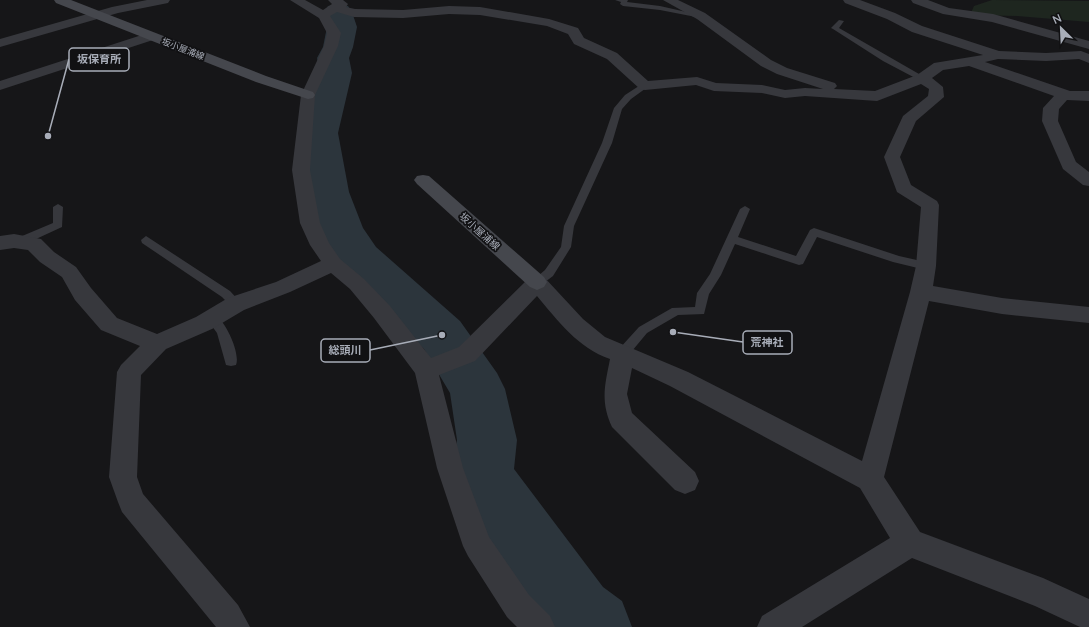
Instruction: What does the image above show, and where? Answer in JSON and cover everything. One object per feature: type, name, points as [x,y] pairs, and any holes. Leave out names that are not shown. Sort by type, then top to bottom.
[{"type":"main road","name":"坂小屋浦線","points":[[60,0],[98,16],[308,95]]},
{"type":"main road","name":"坂小屋浦線","points":[[423,180],[537,282]]},
{"type":"street","points":[[107,0],[121,8]]},
{"type":"street","points":[[0,44],[121,8],[164,0]]},
{"type":"street","points":[[296,0],[336,5],[354,13],[404,14],[449,10],[480,11],[549,23],[573,31],[579,41],[612,56],[645,86],[697,81],[714,87],[762,89],[785,94],[805,92],[877,96],[922,78],[939,66],[970,62],[998,55]]},
{"type":"street","points":[[669,0],[701,16],[766,63],[782,72],[826,84],[846,94]]},
{"type":"street","points":[[849,0],[891,16],[917,29],[998,55],[1046,58],[1087,53]]},
{"type":"street","points":[[918,0],[948,11],[993,18],[1087,53]]},
{"type":"street","points":[[336,5],[328,22],[334,33],[331,46],[308,95],[301,170],[304,200],[310,223],[320,245],[333,264],[356,284],[432,368],[450,468],[478,546],[518,606],[539,627]]},
{"type":"street","points":[[0,86],[152,36]]},
{"type":"street","points":[[970,62],[1070,96],[1089,96]]},
{"type":"street","points":[[870,479],[921,292],[926,266],[930,205],[903,188],[892,157],[909,118],[936,97],[936,87],[922,78]]},
{"type":"street","points":[[1064,94],[1050,108],[1050,121],[1069,165],[1089,181]]},
{"type":"street","points":[[9,243],[34,244],[47,257],[69,272],[83,294],[109,324],[123,331],[158,343]]},
{"type":"street","points":[[234,627],[227,616],[132,502],[123,477],[129,372],[158,343],[212,318],[236,304],[283,287],[333,264]]},
{"type":"street","points":[[432,368],[467,354],[537,282],[579,329],[606,348],[623,353],[679,379],[870,479],[910,543],[1043,593],[1089,615]]},
{"type":"street","points":[[921,292],[1002,306],[1089,314]]},
{"type":"street","points":[[623,353],[615,394],[621,419],[685,480]]},
{"type":"street","points":[[773,627],[863,570],[910,543]]},
{"type":"lane","points":[[618,0],[625,1],[623,4],[660,8],[701,16]]},
{"type":"lane","points":[[841,21],[835,28],[886,59],[922,78]]},
{"type":"lane","points":[[537,282],[549,273],[566,247],[569,226],[606,143],[618,108],[628,97],[645,86]]},
{"type":"lane","points":[[9,243],[58,225],[58,207]]},
{"type":"lane","points":[[623,353],[644,330],[676,312],[700,311],[703,293],[732,239],[745,209]]},
{"type":"lane","points":[[732,239],[799,261],[814,232],[897,259],[926,266]]},
{"type":"lane","points":[[146,240],[226,294],[236,304]]},
{"type":"lane","points":[[212,318],[218,324],[228,344],[231,361]]},
{"type":"shaded area","points":[[992,0],[1089,1],[1089,22],[1017,16],[970,15],[974,6]]},
{"type":"waterway","points":[[338,12],[342,27],[338,47],[333,58],[336,73],[320,133],[328,192],[342,232],[360,258],[442,335],[477,389],[487,440],[482,476],[526,541],[578,612],[596,627]]},
{"type":"place","name":"坂保育所","points":[[48,136]]},
{"type":"place","name":"荒神社","points":[[673,332]]},
{"type":"place","name":"総頭川","points":[[442,335]]}]
